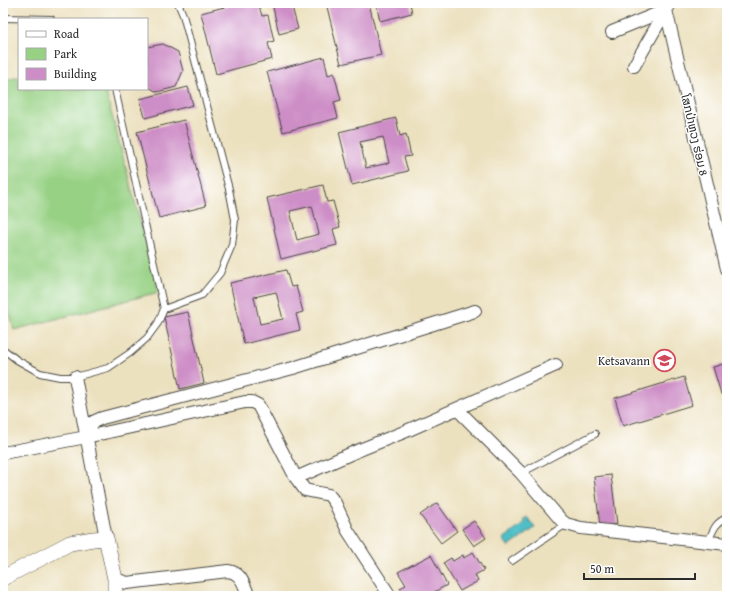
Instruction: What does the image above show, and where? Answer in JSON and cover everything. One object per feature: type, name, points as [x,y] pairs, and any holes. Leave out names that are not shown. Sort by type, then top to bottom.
[{"type":"street","points":[[612,32],[668,7]]},
{"type":"street","points":[[634,66],[668,7]]},
{"type":"street","name":"ໂສກປ່າຫຼວງ ຮ່ອມ 8","points":[[668,7],[727,269]]},
{"type":"street","points":[[86,437],[93,422],[102,418],[293,368],[476,311]]},
{"type":"street","points":[[296,478],[556,365]]},
{"type":"street","points":[[75,377],[115,579],[115,596]]},
{"type":"street","points":[[3,453],[86,437],[245,402],[252,402],[258,405],[296,478],[305,490],[329,495],[335,503],[348,531],[390,596]]},
{"type":"street","points":[[457,409],[521,473],[566,524],[581,528],[727,544]]},
{"type":"street","points":[[3,578],[70,543],[106,538]]},
{"type":"street","points":[[115,579],[127,583],[228,571],[236,572],[240,576],[249,596]]},
{"type":"lane","points":[[164,309],[202,295],[220,273],[232,245],[235,220],[229,189],[183,15],[178,3]]},
{"type":"lane","points":[[3,18],[18,18]]},
{"type":"lane","points":[[3,349],[17,360],[40,373],[60,378],[75,377],[108,368],[130,353],[147,338],[158,323],[164,309],[115,90]]},
{"type":"lane","points":[[521,473],[595,434]]},
{"type":"lane","points":[[708,542],[713,528],[718,522],[727,518]]},
{"type":"lane","points":[[512,561],[566,524]]},
{"type":"green space","points":[[18,76],[18,90],[105,90],[159,292],[14,330],[3,286],[3,80]]},
{"type":"water","points":[[527,517],[535,528],[509,547],[503,539],[525,523],[523,520]]},
{"type":"building","points":[[240,3],[258,3],[262,16],[268,15],[274,41],[268,43],[272,59],[216,74],[201,13]]},
{"type":"building","points":[[272,3],[291,3],[298,29],[279,34]]},
{"type":"building","points":[[326,3],[369,3],[381,55],[341,64]]},
{"type":"building","points":[[376,3],[410,3],[412,13],[380,21]]},
{"type":"building","points":[[163,44],[178,52],[183,71],[176,87],[157,92],[148,87],[148,47]]},
{"type":"building","points":[[324,57],[328,75],[334,73],[341,100],[334,102],[338,118],[283,132],[267,72]]},
{"type":"building","points":[[188,87],[193,105],[145,118],[140,99]]},
{"type":"building","points":[[396,118],[400,136],[406,134],[411,156],[404,157],[408,171],[352,185],[339,132]],"holes":[[[383,137],[389,163],[366,168],[360,142]]]},
{"type":"building","points":[[184,120],[206,206],[159,218],[137,132]]},
{"type":"building","points":[[323,185],[327,202],[333,201],[340,227],[333,229],[337,245],[281,259],[267,198]],"holes":[[[312,206],[319,234],[297,240],[290,211]]]},
{"type":"building","points":[[286,270],[291,287],[296,286],[303,312],[296,314],[300,330],[244,344],[230,283]],"holes":[[[276,292],[283,319],[260,324],[254,297]]]},
{"type":"building","points":[[188,312],[204,383],[180,389],[164,317]]},
{"type":"building","points":[[727,363],[727,393],[721,394],[713,367]]},
{"type":"building","points":[[684,377],[692,405],[623,426],[615,398]]},
{"type":"building","points":[[611,475],[617,524],[600,526],[594,477]]},
{"type":"building","points":[[437,503],[457,531],[441,543],[420,515]]},
{"type":"building","points":[[474,521],[486,538],[474,546],[462,529]]},
{"type":"building","points":[[473,552],[484,570],[475,575],[478,581],[460,591],[443,563],[451,558],[453,561],[463,555],[464,558]]},
{"type":"building","points":[[431,555],[447,585],[427,596],[405,596],[400,588],[406,585],[398,572]]},
{"type":"place","name":"Ketsavann","points":[[665,360]]}]
